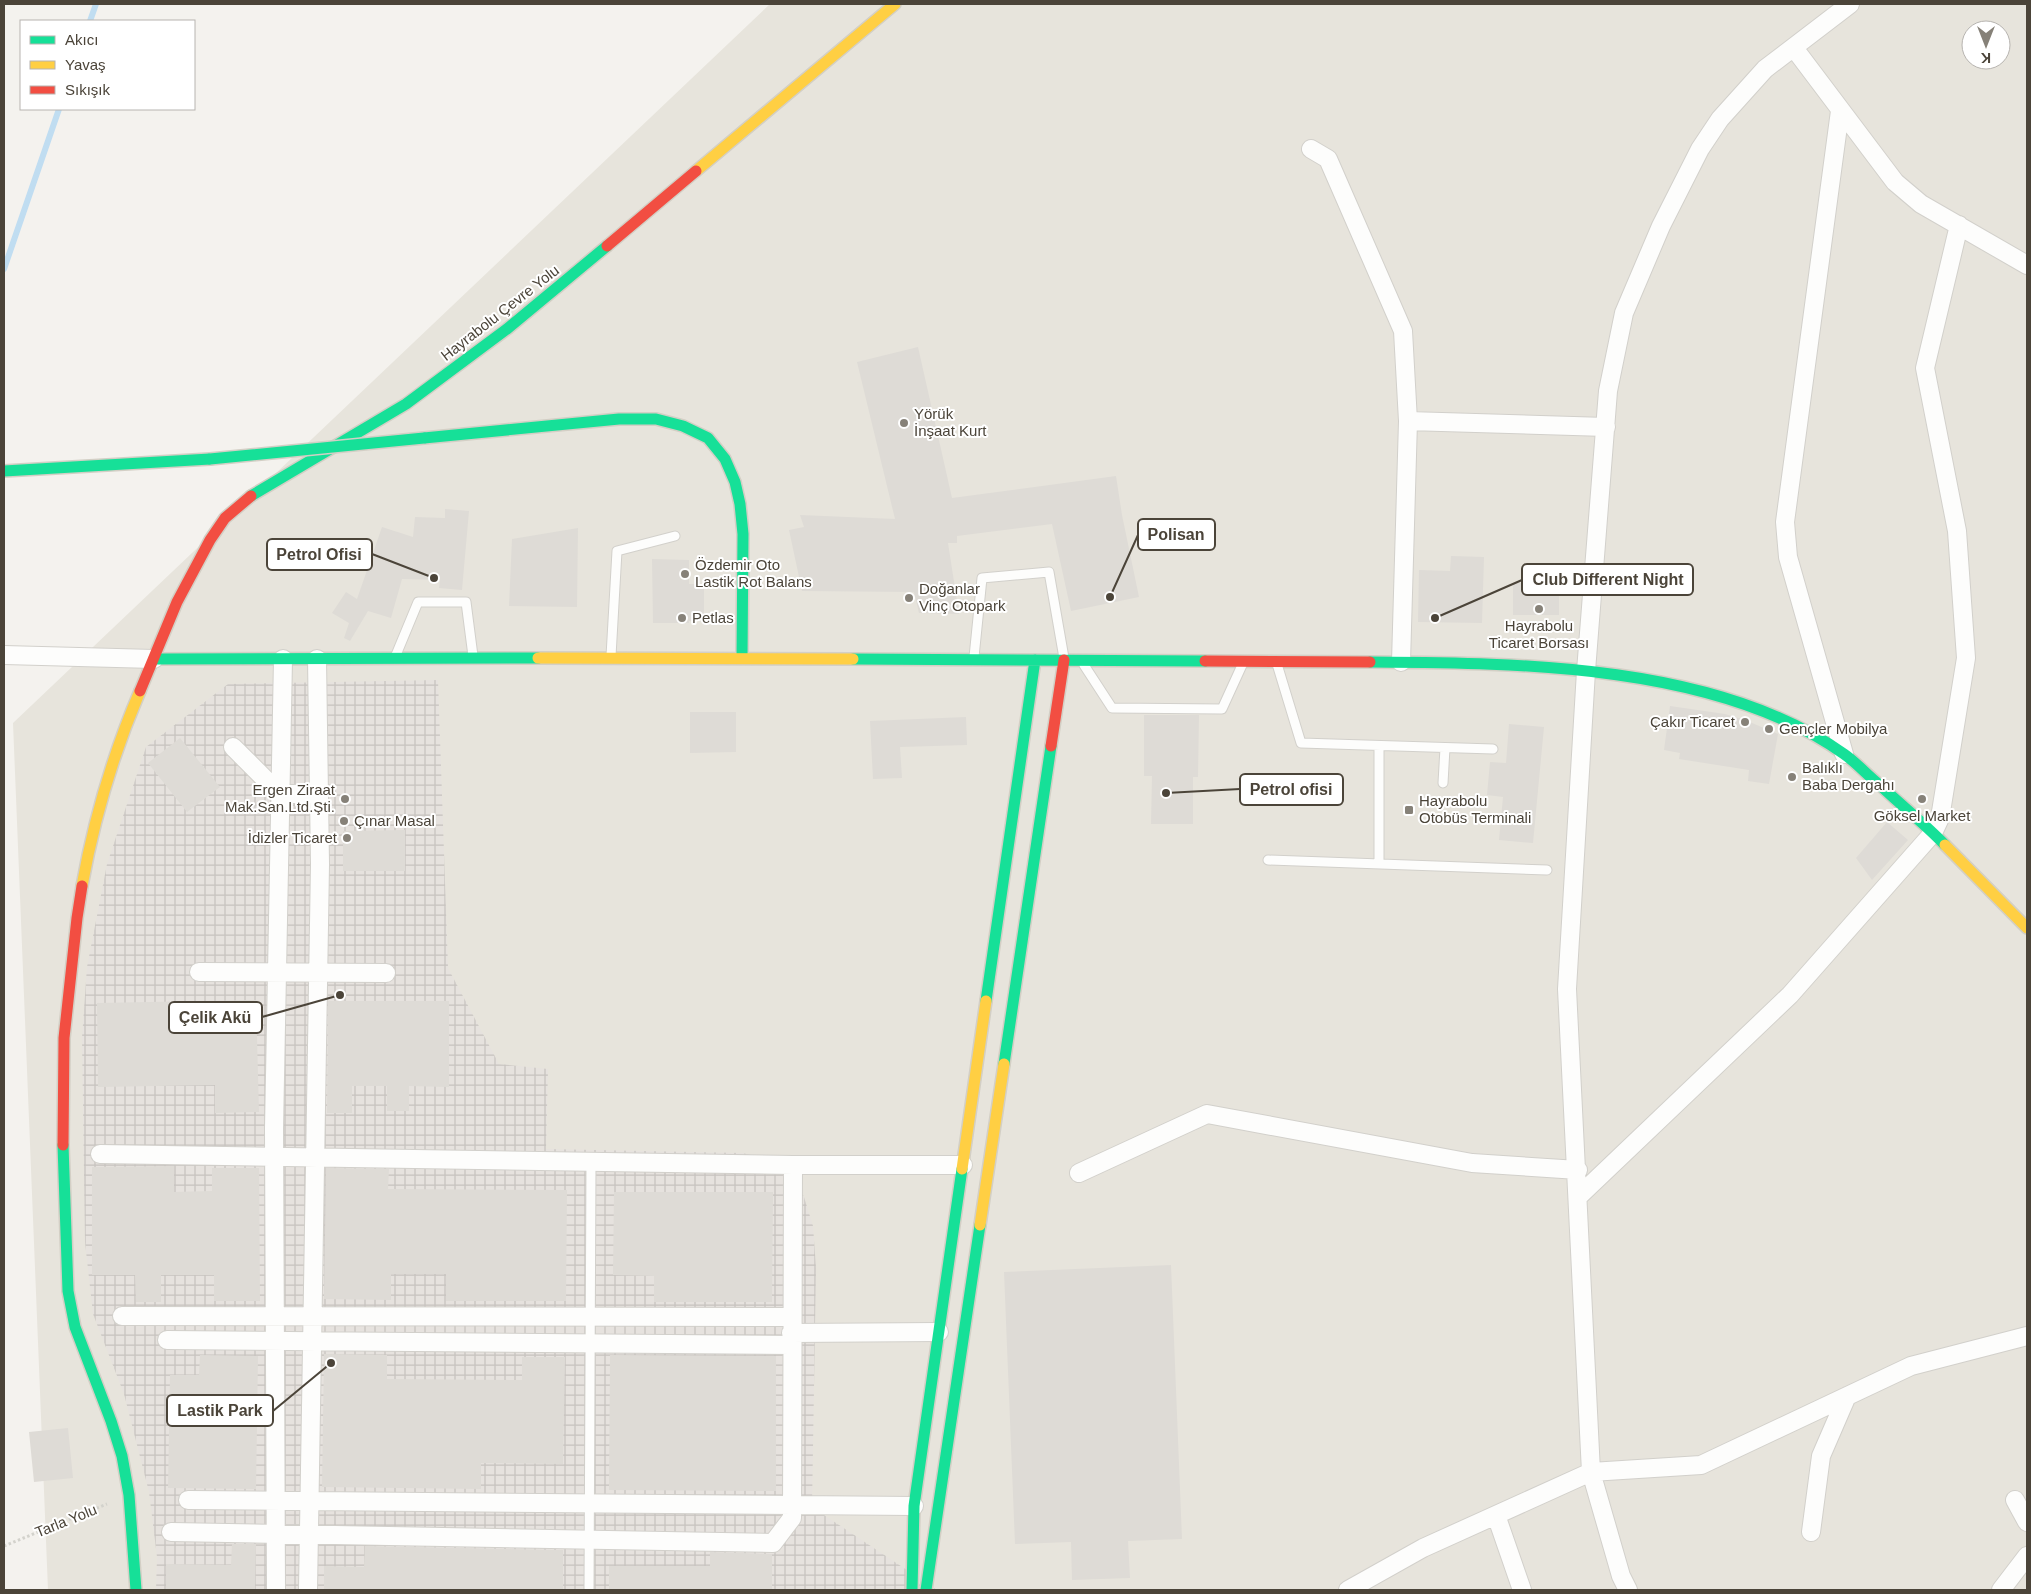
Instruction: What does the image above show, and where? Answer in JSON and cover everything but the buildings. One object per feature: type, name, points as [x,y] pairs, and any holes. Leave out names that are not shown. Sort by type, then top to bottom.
[{"type":"main road","name":"Hayrabolu Çevre Yolu","points":[[136,1590],[129,1495],[122,1456],[111,1420],[74,1327],[68,1291],[63,1181],[64,1038],[77,918],[104,788],[124,728],[177,602],[210,540],[225,518],[251,496],[406,404],[507,328],[618,238],[895,4]]},
{"type":"main road","points":[[4,471],[210,459],[619,419],[656,419],[683,426],[708,438],[726,459],[735,482],[740,504],[743,534],[742,658]]},
{"type":"main road","points":[[154,659],[742,658],[1458,662],[1586,671],[1676,685],[1750,706],[1801,729],[1844,754],[1933,833],[2027,928]]},
{"type":"main road","points":[[912,1590],[914,1506],[1035,660]]},
{"type":"main road","points":[[926,1590],[1064,660]]},
{"type":"street","points":[[1628,1590],[1621,1576],[1591,1472],[1578,1170],[1567,989],[1586,671],[1608,391],[1624,313],[1665,218],[1700,149],[1720,119],[1765,69],[1850,4]]},
{"type":"street","points":[[1794,48],[1895,182],[1921,204],[2027,265]]},
{"type":"street","points":[[1840,111],[1785,522],[1788,557],[1844,754]]},
{"type":"street","points":[[1311,149],[1328,159],[1403,331],[1408,421],[1400,662]]},
{"type":"street","points":[[1579,1196],[1790,995],[1933,833],[1940,818],[1966,658],[1957,531],[1926,368],[1942,291],[1959,225]]},
{"type":"street","points":[[1408,421],[1606,427]]},
{"type":"street","points":[[4,655],[61,655],[154,659]]},
{"type":"street","points":[[276,1590],[274,1157],[283,659]]},
{"type":"street","points":[[308,1590],[318,972],[319,794],[317,659]]},
{"type":"street","points":[[233,748],[280,794],[319,794]]},
{"type":"street","points":[[199,972],[386,973]]},
{"type":"street","points":[[1078,1173],[1206,1114],[1472,1163],[1578,1170]]},
{"type":"street","points":[[100,1154],[793,1165],[963,1165]]},
{"type":"street","points":[[171,1532],[773,1543],[792,1518],[791,1331],[793,1165]]},
{"type":"street","points":[[122,1316],[590,1316],[791,1331],[939,1332]]},
{"type":"street","points":[[167,1340],[590,1344],[791,1331]]},
{"type":"street","points":[[1348,1590],[1423,1548],[1591,1472],[1702,1465],[1911,1366],[2027,1336]]},
{"type":"street","points":[[1810,1532],[1821,1456],[1847,1396]]},
{"type":"street","points":[[188,1500],[914,1506]]},
{"type":"street","points":[[2015,1500],[2027,1522]]},
{"type":"street","points":[[1496,1515],[1522,1590]]},
{"type":"street","points":[[2001,1590],[2027,1556]]},
{"type":"lane","points":[[611,658],[618,551],[675,536]]},
{"type":"lane","points":[[974,660],[982,578],[1049,572],[1064,660]]},
{"type":"lane","points":[[395,659],[418,602],[466,602],[473,659]]},
{"type":"lane","points":[[1081,660],[1112,708],[1222,709],[1244,661]]},
{"type":"lane","points":[[1277,662],[1301,743],[1493,750]]},
{"type":"lane","points":[[1379,746],[1379,864]]},
{"type":"lane","points":[[1443,783],[1445,748]]},
{"type":"lane","points":[[1268,860],[1546,870]]},
{"type":"lane","points":[[589,1590],[590,1162]]},
{"type":"path","name":"Tarla Yolu","points":[[4,1546],[129,1495]]},
{"type":"shaded area","points":[[770,4],[2027,4],[2027,1590],[48,1590],[13,723]]},
{"type":"shaded area","points":[[438,680],[448,968],[499,1064],[548,1069],[546,1149],[742,1153],[770,1159],[792,1174],[804,1197],[813,1226],[816,1268],[812,1507],[937,1590],[156,1590],[157,1557],[149,1492],[124,1394],[93,1314],[85,1242],[82,1038],[87,967],[107,864],[146,747],[228,684]]},
{"type":"waterway","points":[[90,20],[96,4]]},
{"type":"waterway","points":[[4,269],[59,110]]},
{"type":"traffic: fast","points":[[251,496],[406,404],[507,329],[607,246]]},
{"type":"traffic: fast","points":[[424,438],[619,419],[656,419],[683,426],[708,438],[725,459],[735,482],[740,504],[743,534],[742,658]]},
{"type":"traffic: fast","points":[[210,459],[424,438]]},
{"type":"traffic: fast","points":[[4,471],[210,459]]},
{"type":"traffic: fast","points":[[154,659],[538,658]]},
{"type":"traffic: fast","points":[[853,659],[1205,661]]},
{"type":"traffic: fast","points":[[986,1001],[1035,660]]},
{"type":"traffic: fast","points":[[1370,662],[1489,664],[1552,668],[1616,675],[1678,686],[1737,702],[1793,724],[1844,754],[1945,845]]},
{"type":"traffic: fast","points":[[1004,1064],[1051,746]]},
{"type":"traffic: fast","points":[[63,1145],[68,1291],[75,1327],[111,1421],[122,1456],[129,1495],[136,1590]]},
{"type":"traffic: fast","points":[[912,1590],[914,1506],[962,1169]]},
{"type":"traffic: fast","points":[[926,1590],[980,1225]]},
{"type":"traffic: slow","points":[[696,171],[895,4]]},
{"type":"traffic: slow","points":[[538,658],[853,659]]},
{"type":"traffic: slow","points":[[82,886],[92,836],[105,787],[140,691]]},
{"type":"traffic: slow","points":[[1945,845],[2027,928]]},
{"type":"traffic: slow","points":[[962,1169],[986,1001]]},
{"type":"traffic: slow","points":[[980,1225],[1004,1064]]},
{"type":"traffic: jam","points":[[607,246],[696,171]]},
{"type":"traffic: jam","points":[[140,691],[177,602],[210,540],[225,518],[251,496]]},
{"type":"traffic: jam","points":[[1051,746],[1064,660]]},
{"type":"traffic: jam","points":[[1205,661],[1370,662]]},
{"type":"traffic: jam","points":[[63,1145],[64,1038],[82,886]]},
{"type":"place","name":"Yörük İnşaat Kurt","points":[[904,423]]},
{"type":"place","name":"Özdemir Oto Lastik Rot Balans","points":[[685,574]]},
{"type":"place","name":"Petrol Ofisi","points":[[434,578]]},
{"type":"place","name":"Polisan","points":[[1110,597]]},
{"type":"place","name":"Doğanlar Vinç Otopark","points":[[909,598]]},
{"type":"place","name":"Hayrabolu Ticaret Borsası","points":[[1539,609]]},
{"type":"place","name":"Petlas","points":[[682,618]]},
{"type":"place","name":"Club Different Night","points":[[1435,618]]},
{"type":"place","name":"Çakır Ticaret","points":[[1745,722]]},
{"type":"place","name":"Gençler Mobilya","points":[[1769,729]]},
{"type":"place","name":"Balıklı Baba Dergahı","points":[[1792,777]]},
{"type":"place","name":"Petrol ofisi","points":[[1166,793]]},
{"type":"place","name":"Ergen Ziraat Mak.San.Ltd.Şti.","points":[[345,799]]},
{"type":"place","name":"Göksel Market","points":[[1922,799]]},
{"type":"place","name":"Hayrabolu Otobüs Terminali","points":[[1409,810]]},
{"type":"place","name":"Çınar Masal","points":[[344,821]]},
{"type":"place","name":"İdizler Ticaret","points":[[347,838]]},
{"type":"place","name":"Çelik Akü","points":[[340,995]]},
{"type":"place","name":"Lastik Park","points":[[331,1363]]}]
